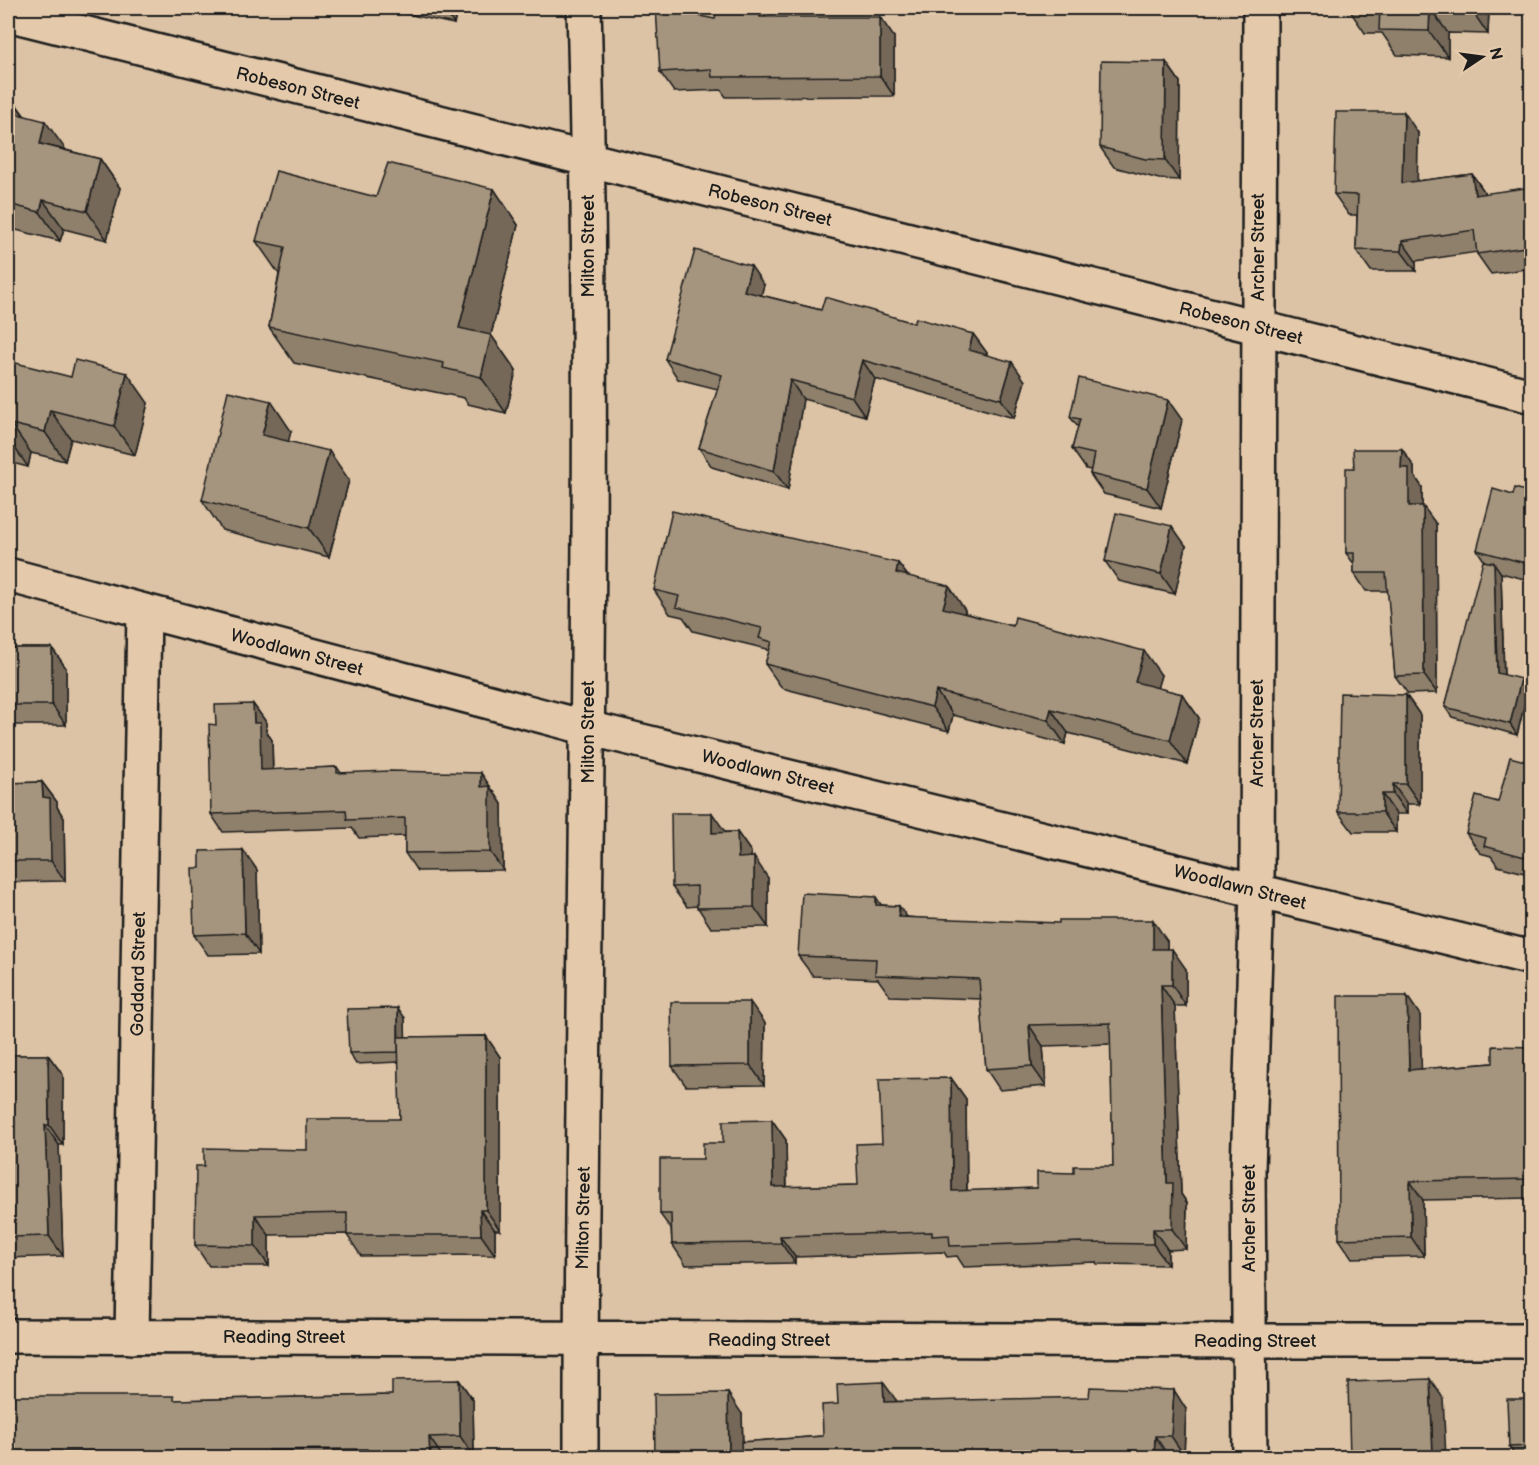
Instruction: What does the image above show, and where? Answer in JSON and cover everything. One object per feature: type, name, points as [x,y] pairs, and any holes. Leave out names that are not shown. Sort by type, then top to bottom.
[{"type":"street","name":"Milton Street","points":[[581,1458],[588,728],[588,160],[584,8]]},
{"type":"street","name":"Archer Street","points":[[1250,1458],[1248,1170],[1257,891],[1260,8]]},
{"type":"street","name":"Robeson Street","points":[[8,14],[1532,396]]},
{"type":"street","name":"Woodlawn Street","points":[[8,575],[588,728],[1532,958]]},
{"type":"street","name":"Goddard Street","points":[[132,1336],[144,611]]},
{"type":"street","name":"Reading Street","points":[[8,1336],[1532,1341]]},
{"type":"building","points":[[656,8],[715,19],[717,8],[759,8],[760,17],[880,17],[880,76],[712,77],[711,69],[660,72]]},
{"type":"building","points":[[1380,8],[1430,8],[1429,31],[1379,30]]},
{"type":"building","points":[[1101,61],[1166,62],[1165,160],[1145,159],[1100,147]]},
{"type":"building","points":[[8,99],[13,100],[10,112],[45,121],[40,144],[100,159],[87,211],[43,200],[40,212],[8,204]]},
{"type":"building","points":[[1336,112],[1404,112],[1402,183],[1472,174],[1475,195],[1532,187],[1532,246],[1477,254],[1474,230],[1402,241],[1401,251],[1356,250],[1358,195],[1334,194]]},
{"type":"building","points":[[388,163],[494,189],[459,328],[491,335],[481,377],[443,368],[444,363],[269,327],[285,247],[256,241],[276,171],[376,197]]},
{"type":"building","points":[[695,250],[751,266],[744,291],[821,310],[825,297],[914,323],[916,318],[973,334],[969,350],[1012,362],[1001,399],[862,360],[852,397],[790,380],[774,471],[699,448],[722,375],[665,359]]},
{"type":"building","points":[[75,360],[127,373],[114,426],[50,410],[45,432],[11,424],[8,438],[8,361],[71,377]]},
{"type":"building","points":[[1079,378],[1168,400],[1147,488],[1090,474],[1094,454],[1072,449],[1080,419],[1070,417]]},
{"type":"building","points":[[228,391],[271,401],[262,435],[329,451],[309,528],[202,500]]},
{"type":"building","points":[[1353,449],[1402,449],[1401,468],[1409,468],[1409,506],[1423,506],[1424,675],[1395,676],[1386,573],[1354,573],[1354,553],[1346,553],[1346,468],[1354,468]]},
{"type":"building","points":[[1529,477],[1532,478],[1532,565],[1477,550],[1493,489],[1513,495],[1515,488],[1525,491]]},
{"type":"building","points":[[672,511],[898,563],[896,573],[949,586],[943,608],[1013,626],[1015,617],[1144,651],[1135,682],[1182,694],[1170,740],[1051,709],[1048,720],[936,691],[932,707],[765,664],[772,642],[759,638],[762,628],[676,607],[679,596],[654,590]]},
{"type":"building","points":[[1116,513],[1172,526],[1161,574],[1105,561]]},
{"type":"building","points":[[1483,561],[1494,563],[1497,673],[1521,679],[1510,724],[1445,707]]},
{"type":"building","points":[[8,648],[52,648],[52,705],[8,705]]},
{"type":"building","points":[[1340,693],[1406,695],[1406,784],[1393,784],[1393,794],[1382,794],[1382,812],[1338,812]]},
{"type":"building","points":[[253,704],[254,723],[260,723],[261,770],[337,767],[337,773],[390,771],[481,773],[481,787],[490,786],[490,852],[405,853],[405,818],[347,820],[346,810],[211,814],[209,724],[216,725],[215,705]]},
{"type":"building","points":[[1510,757],[1532,763],[1532,859],[1484,846],[1486,838],[1466,833],[1476,796],[1498,802]]},
{"type":"building","points":[[42,782],[43,797],[50,798],[51,861],[8,861],[8,783]]},
{"type":"building","points":[[671,813],[712,813],[712,833],[737,832],[738,858],[754,857],[754,907],[697,908],[697,886],[672,887]]},
{"type":"building","points":[[243,850],[245,933],[194,935],[192,868],[200,868],[200,851]]},
{"type":"building","points":[[802,893],[876,897],[876,905],[899,906],[899,917],[1059,923],[1059,920],[1153,920],[1153,949],[1172,949],[1172,985],[1161,985],[1167,1183],[1173,1183],[1172,1229],[1153,1229],[1153,1244],[1082,1242],[950,1246],[949,1235],[932,1236],[932,1232],[780,1236],[781,1243],[672,1244],[671,1214],[660,1214],[660,1159],[703,1159],[703,1143],[723,1143],[723,1121],[772,1120],[773,1187],[858,1185],[856,1144],[882,1143],[879,1079],[951,1078],[952,1191],[1037,1188],[1037,1172],[1074,1173],[1074,1166],[1113,1166],[1110,1023],[1029,1025],[1032,1066],[986,1069],[979,979],[875,975],[876,959],[798,956]]},
{"type":"building","points":[[1338,996],[1407,996],[1409,1070],[1493,1063],[1493,1046],[1532,1047],[1532,1179],[1410,1181],[1411,1237],[1339,1239]]},
{"type":"building","points":[[671,1002],[750,1002],[750,1065],[672,1066]]},
{"type":"building","points":[[398,1008],[398,1052],[349,1053],[347,1009]]},
{"type":"building","points":[[486,1036],[486,1210],[480,1210],[481,1235],[347,1235],[347,1213],[255,1215],[255,1246],[195,1245],[196,1166],[204,1166],[204,1148],[307,1150],[307,1119],[400,1119],[398,1037]]},
{"type":"building","points":[[8,1055],[48,1055],[49,1125],[45,1125],[49,1236],[8,1237]]},
{"type":"building","points":[[1430,1379],[1433,1458],[1350,1458],[1348,1382]]},
{"type":"building","points":[[459,1380],[460,1436],[429,1437],[430,1458],[367,1458],[367,1449],[268,1450],[268,1456],[222,1458],[116,1458],[115,1451],[8,1452],[8,1396],[174,1396],[174,1400],[392,1395],[392,1381]]},
{"type":"building","points":[[883,1382],[884,1402],[1089,1397],[1090,1387],[1174,1390],[1171,1436],[1155,1436],[1154,1458],[742,1458],[741,1442],[823,1436],[822,1405],[838,1404],[837,1384]]},
{"type":"building","points":[[728,1393],[729,1458],[655,1458],[654,1394]]},
{"type":"building","points":[[1507,1399],[1532,1399],[1532,1446],[1509,1447]]}]
